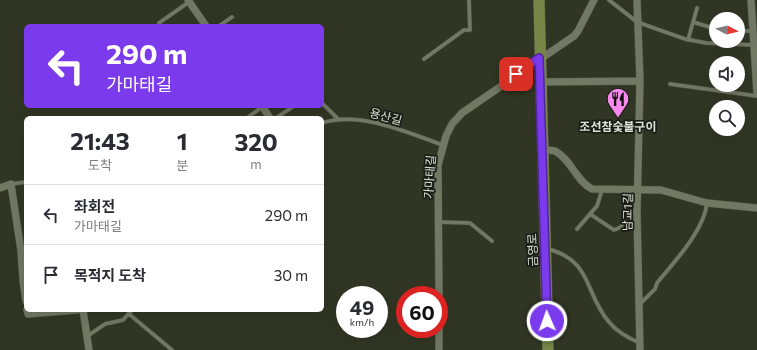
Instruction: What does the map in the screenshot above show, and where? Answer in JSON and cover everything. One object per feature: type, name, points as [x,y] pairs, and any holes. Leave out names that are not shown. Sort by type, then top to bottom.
[{"type":"main road","name":"금영로","points":[[539,0],[539,58],[548,350]]},
{"type":"street","points":[[539,58],[574,36],[594,0]]},
{"type":"street","name":"남교1길","points":[[637,0],[640,81],[637,212],[640,347]]},
{"type":"street","points":[[751,0],[757,93]]},
{"type":"street","points":[[190,1],[205,24]]},
{"type":"street","name":"가마태길","points":[[439,286],[438,180],[443,145],[452,124],[462,113],[539,58]]},
{"type":"street","points":[[540,82],[640,81]]},
{"type":"street","points":[[542,150],[555,151],[571,166],[589,187],[602,190],[638,189],[668,191],[708,203],[757,208]]},
{"type":"street","points":[[0,188],[11,184],[23,242],[24,262]]},
{"type":"street","points":[[83,312],[89,350]]},
{"type":"street","points":[[440,338],[440,350]]},
{"type":"lane","points":[[424,58],[464,30],[470,30],[469,0]]},
{"type":"lane","points":[[609,0],[637,22],[688,40],[706,43],[755,45]]},
{"type":"lane","points":[[159,23],[190,1]]},
{"type":"lane","points":[[688,40],[697,8]]},
{"type":"lane","points":[[222,24],[232,17]]},
{"type":"lane","points":[[693,22],[709,26]]},
{"type":"lane","points":[[745,31],[753,31]]},
{"type":"lane","points":[[670,84],[757,93]]},
{"type":"lane","points":[[324,104],[338,120]]},
{"type":"lane","points":[[250,116],[261,108]]},
{"type":"lane","points":[[279,116],[291,108]]},
{"type":"lane","name":"용산길","points":[[324,123],[351,119],[381,124],[443,145]]},
{"type":"lane","points":[[0,192],[11,184],[24,182]]},
{"type":"lane","points":[[577,229],[600,201],[602,190]]},
{"type":"lane","points":[[638,305],[655,289],[657,283],[686,248],[705,216],[708,203]]},
{"type":"lane","points":[[590,214],[614,230],[621,227],[628,213],[637,212]]},
{"type":"lane","points":[[438,222],[470,223],[492,241]]},
{"type":"lane","name":"남교1길","points":[[545,248],[560,252],[580,267],[608,322],[640,347]]},
{"type":"lane","points":[[86,337],[105,324],[123,320],[129,314],[145,329],[172,350]]},
{"type":"place","name":"조선참숯불구이","points":[[618,118]]},
{"type":"route","points":[[516,74],[539,58],[547,321]]}]
